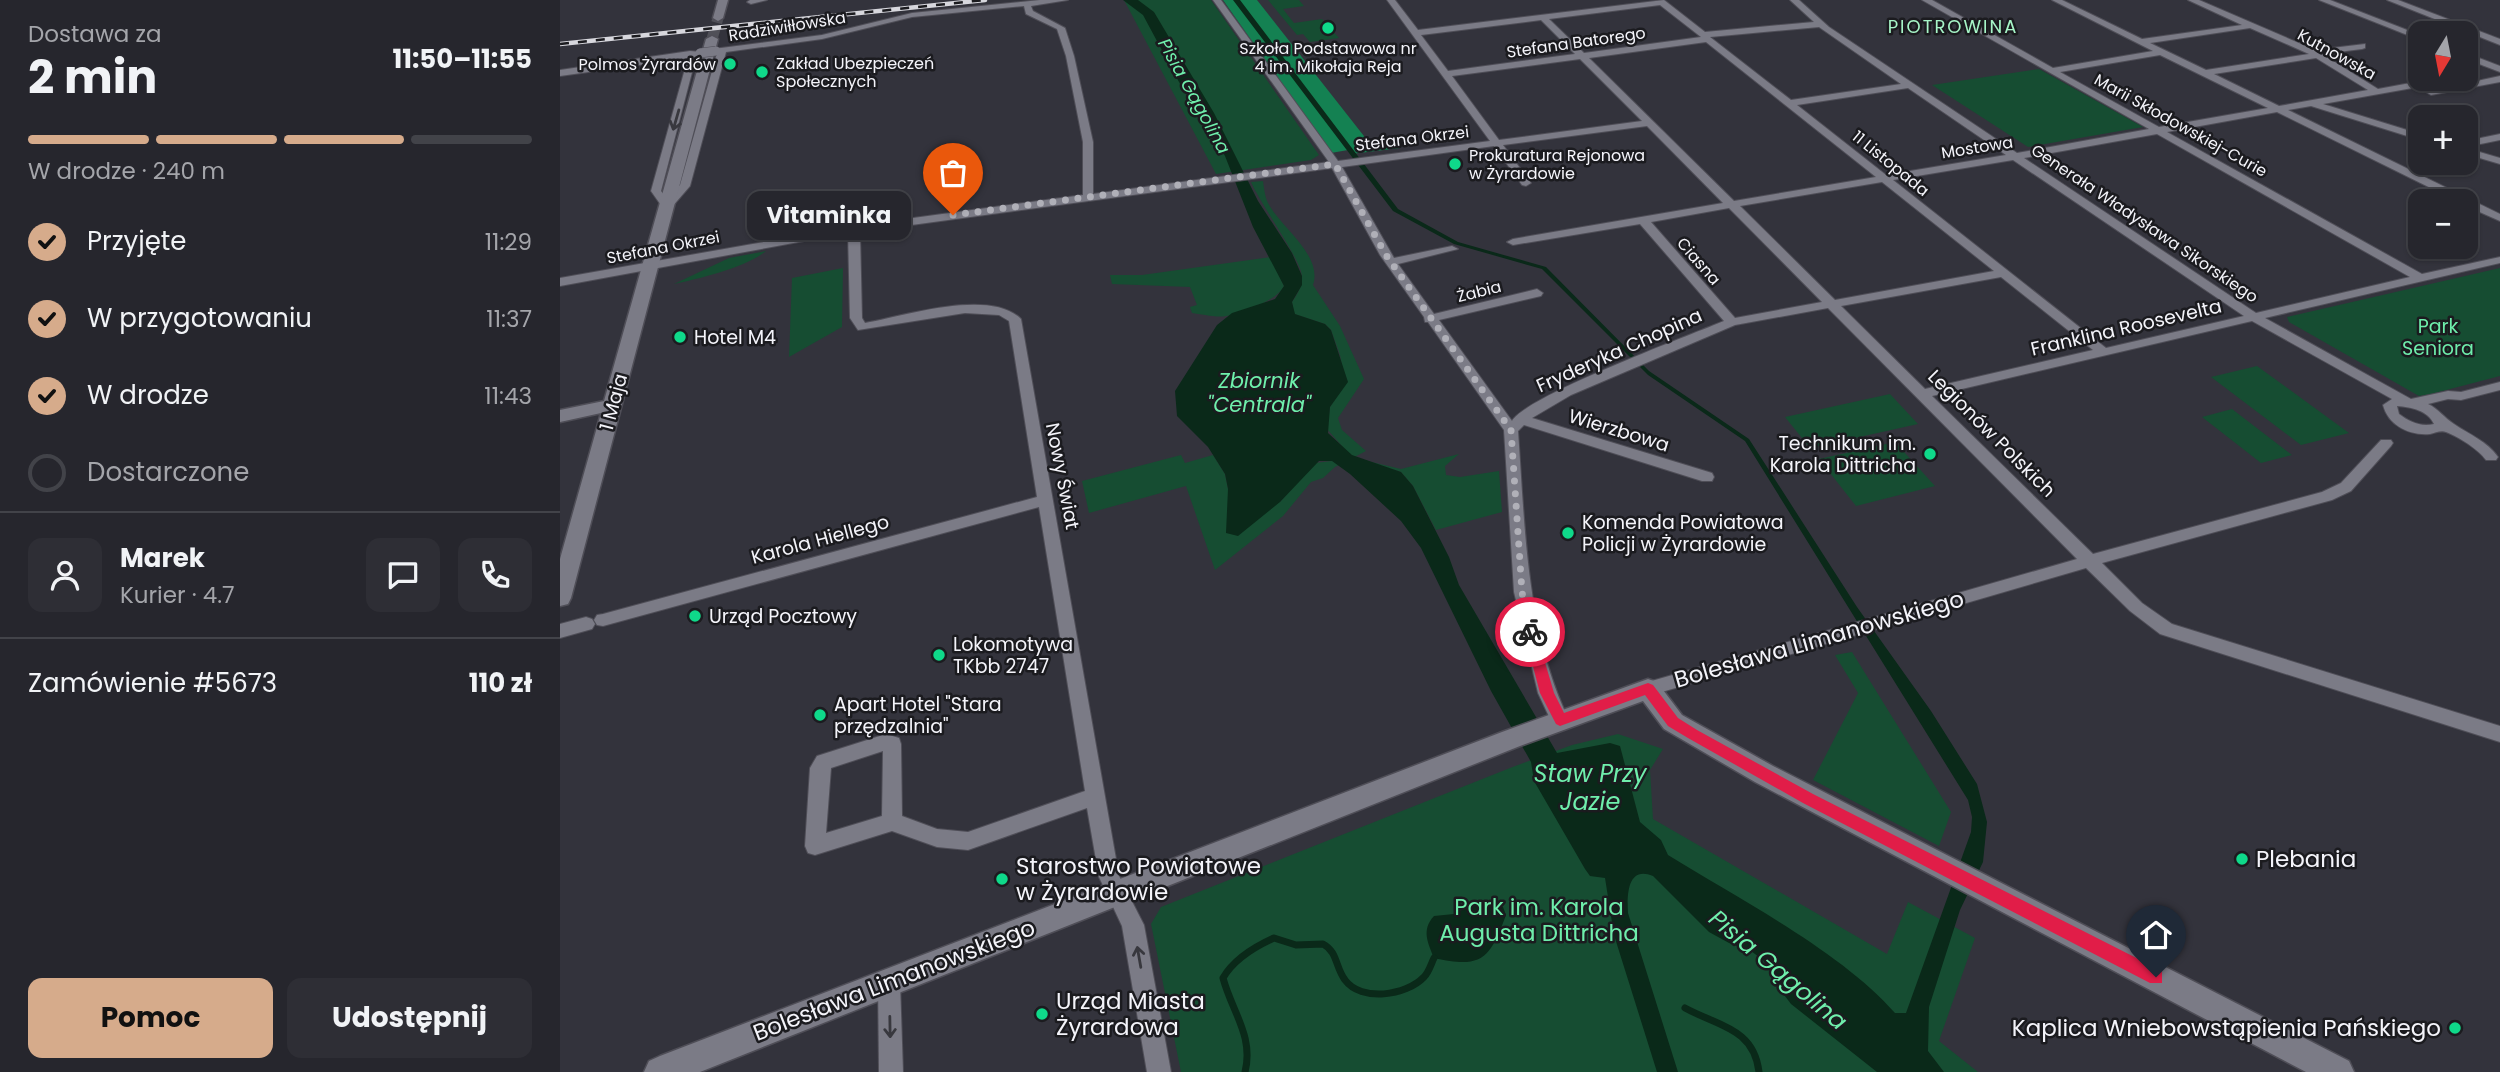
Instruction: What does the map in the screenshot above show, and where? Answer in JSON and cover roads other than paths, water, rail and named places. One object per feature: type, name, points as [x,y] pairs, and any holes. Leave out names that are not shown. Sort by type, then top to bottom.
[{"type":"street","points":[[718,18],[723,0]]},
{"type":"street","points":[[751,2],[764,0]]},
{"type":"street","name":"Radziwiłłowska","points":[[560,73],[695,54],[717,47],[822,37],[912,15],[1064,0]]},
{"type":"street","points":[[1217,0],[1341,163],[1391,262],[1429,319],[1515,425],[1522,592],[1555,722]]},
{"type":"street","points":[[1391,0],[1527,183]]},
{"type":"street","points":[[1796,1],[1814,0]]},
{"type":"street","name":"Marii Skłodowskiej-Curie","points":[[1926,0],[2420,278]]},
{"type":"street","points":[[2056,0],[2440,189]]},
{"type":"street","name":"Kutnowska","points":[[2192,0],[2315,54],[2392,99]]},
{"type":"street","points":[[2323,0],[2408,33]]},
{"type":"street","points":[[2390,0],[2500,42]]},
{"type":"street","points":[[1416,33],[1660,1]]},
{"type":"street","name":"11 Listopada","points":[[1660,1],[2102,351]]},
{"type":"street","name":"Generała Władysława Sikorskiego","points":[[1796,1],[1820,24],[2254,317],[2352,373],[2410,402],[2476,453],[2495,459]]},
{"type":"street","points":[[1027,4],[1029,12],[1061,28],[1070,56],[1088,142],[1088,197]]},
{"type":"street","name":"Legionów Polskich","points":[[1543,18],[2089,561],[2114,582],[2136,607],[2166,629],[2500,734]]},
{"type":"street","points":[[1705,37],[1820,24]]},
{"type":"street","points":[[2141,42],[2252,26]]},
{"type":"street","name":"Stefana Batorego","points":[[1448,74],[1705,37]]},
{"type":"street","points":[[2205,73],[2362,46]]},
{"type":"street","name":"1 Maja","points":[[560,598],[650,265],[717,47]]},
{"type":"street","points":[[2051,71],[2160,52]]},
{"type":"street","name":"1 Maja","points":[[667,206],[656,191],[695,54]]},
{"type":"street","points":[[2478,61],[2500,69]]},
{"type":"street","points":[[2478,73],[2500,69]]},
{"type":"street","points":[[2333,110],[2500,79]]},
{"type":"street","points":[[1790,103],[1910,85]]},
{"type":"street","name":"Mostowa","points":[[1513,242],[2408,85]]},
{"type":"street","points":[[2311,103],[2408,133]]},
{"type":"street","name":"Stefana Okrzei","points":[[560,282],[854,229],[1647,123]]},
{"type":"street","points":[[2478,142],[2500,137]]},
{"type":"street","points":[[2478,155],[2500,161]]},
{"type":"street","points":[[2478,207],[2500,218]]},
{"type":"street","name":"Ciasna","points":[[1643,220],[1732,322]]},
{"type":"street","name":"Nowy Świat","points":[[854,229],[856,318],[862,327],[959,309],[1014,317],[1109,877],[1133,925],[1159,1072]]},
{"type":"street","points":[[1391,262],[1452,249]]},
{"type":"street","name":"Franklina Roosevelta","points":[[1923,394],[2500,260]]},
{"type":"street","name":"Fryderyka Chopina","points":[[1515,425],[1566,392],[1732,322],[1834,306],[2002,273]]},
{"type":"street","name":"Żabia","points":[[1429,319],[1537,293]]},
{"type":"street","name":"Generała Władysława Sikorskiego","points":[[2352,373],[2391,410],[2415,428]]},
{"type":"street","points":[[2391,410],[2410,402],[2448,395],[2461,396],[2500,386]]},
{"type":"street","points":[[2415,428],[2437,422],[2442,408],[2460,402],[2461,396]]},
{"type":"street","points":[[560,416],[612,405]]},
{"type":"street","name":"Bolesława Limanowskiego","points":[[2386,443],[2381,437],[2392,423],[2391,410]]},
{"type":"street","name":"Wierzbowa","points":[[1515,425],[1707,477]]},
{"type":"street","name":"Bolesława Limanowskiego","points":[[660,1072],[1511,739],[1648,689],[2089,561],[2327,496],[2346,487],[2386,443],[2396,443],[2406,432],[2415,428]]},
{"type":"street","name":"Karola Hiellego","points":[[560,631],[1047,500]]},
{"type":"street","points":[[1648,689],[1663,711],[1682,728],[1808,798],[2338,1072]]},
{"type":"street","points":[[892,822],[892,744],[886,742],[824,762],[820,768],[815,846],[892,822],[937,838],[968,841],[1094,797]]},
{"type":"street","points":[[889,982],[891,1072]]},
{"type":"water","points":[[1123,0],[1138,0],[1154,12],[1214,113],[1258,201],[1292,253],[1302,276],[1302,285],[1292,302],[1295,314],[1325,324],[1331,330],[1348,382],[1330,407],[1328,433],[1352,455],[1401,472],[1413,486],[1449,557],[1459,585],[1557,753],[1610,743],[1620,746],[1640,822],[1661,840],[1668,855],[1819,948],[1873,991],[1895,1013],[1906,1013],[1971,832],[1972,817],[1968,800],[1745,441],[1648,375],[1542,269],[1454,244],[1393,211],[1233,0],[1240,0],[1398,209],[1458,242],[1546,267],[1649,371],[1749,439],[1857,607],[1931,711],[1977,784],[1987,822],[1983,862],[1960,910],[1929,1007],[1928,1051],[1944,1072],[1877,1072],[1791,1004],[1778,987],[1771,966],[1751,951],[1709,932],[1653,876],[1644,874],[1633,878],[1630,884],[1628,913],[1678,1072],[1657,1072],[1614,935],[1605,878],[1590,876],[1534,781],[1531,762],[1491,691],[1421,548],[1401,521],[1350,474],[1332,461],[1319,461],[1280,502],[1238,536],[1226,533],[1228,489],[1225,474],[1208,447],[1177,416],[1175,391],[1217,325],[1232,313],[1275,299],[1284,286],[1253,227],[1225,156],[1179,82],[1143,15]]},
{"type":"water","points":[[1487,901],[1503,907],[1506,915],[1489,951],[1474,961],[1434,958],[1427,931],[1434,916],[1454,914],[1475,903]]},
{"type":"waterway","points":[[1245,1072],[1247,1047],[1223,978],[1239,959],[1252,950],[1274,938],[1296,945],[1323,944],[1334,955],[1345,980],[1352,987],[1372,994],[1406,989],[1426,975],[1434,958]]},
{"type":"waterway","points":[[1685,1008],[1742,1037],[1756,1057],[1759,1072]]},
{"type":"tunnel","points":[[712,39],[718,18]]},
{"type":"railway","points":[[560,44],[985,0]]},
{"type":"place","name":"Szkoła Podstawowa nr 4 im. Mikołaja Reja","points":[[1328,28]]},
{"type":"place","name":"Polmos Żyrardów","points":[[730,64]]},
{"type":"place","name":"Zakład Ubezpieczeń Społecznych","points":[[762,72]]},
{"type":"place","name":"Prokuratura Rejonowa w Żyrardowie","points":[[1455,164]]},
{"type":"place","name":"Vitaminka","points":[[953,215]]},
{"type":"place","name":"Hotel M4","points":[[680,337]]},
{"type":"place","name":"Technikum im. Karola Dittricha","points":[[1930,454]]},
{"type":"place","name":"Komenda Powiatowa Policji w Żyrardowie","points":[[1568,533]]},
{"type":"place","name":"Urząd Pocztowy","points":[[695,616]]},
{"type":"place","name":"Lokomotywa TKbb 2747","points":[[939,655]]},
{"type":"place","name":"Apart Hotel \"Stara przędzalnia\"","points":[[820,715]]},
{"type":"place","name":"Plebania","points":[[2242,859]]},
{"type":"place","name":"Starostwo Powiatowe w Żyrardowie","points":[[1002,879]]},
{"type":"place","name":"Urząd Miasta Żyrardowa","points":[[1042,1014]]},
{"type":"place","name":"Kaplica Wniebowstąpienia Pańskiego","points":[[2455,1028]]},
{"type":"district","name":"PIOTROWINA","points":[[1953,27]]},
{"type":"water label","name":"Pisia Gągolina","points":[[1194,96]]},
{"type":"water label","name":"Zbiornik \"Centrala\"","points":[[1259,393]]},
{"type":"water label","name":"Staw Przy Jazie","points":[[1590,788]]},
{"type":"water label","name":"Pisia Gągolina","points":[[1778,970]]},
{"type":"park label","name":"Park Seniora","points":[[2438,337]]},
{"type":"park label","name":"Park im. Karola Augusta Dittricha","points":[[1539,920]]}]
